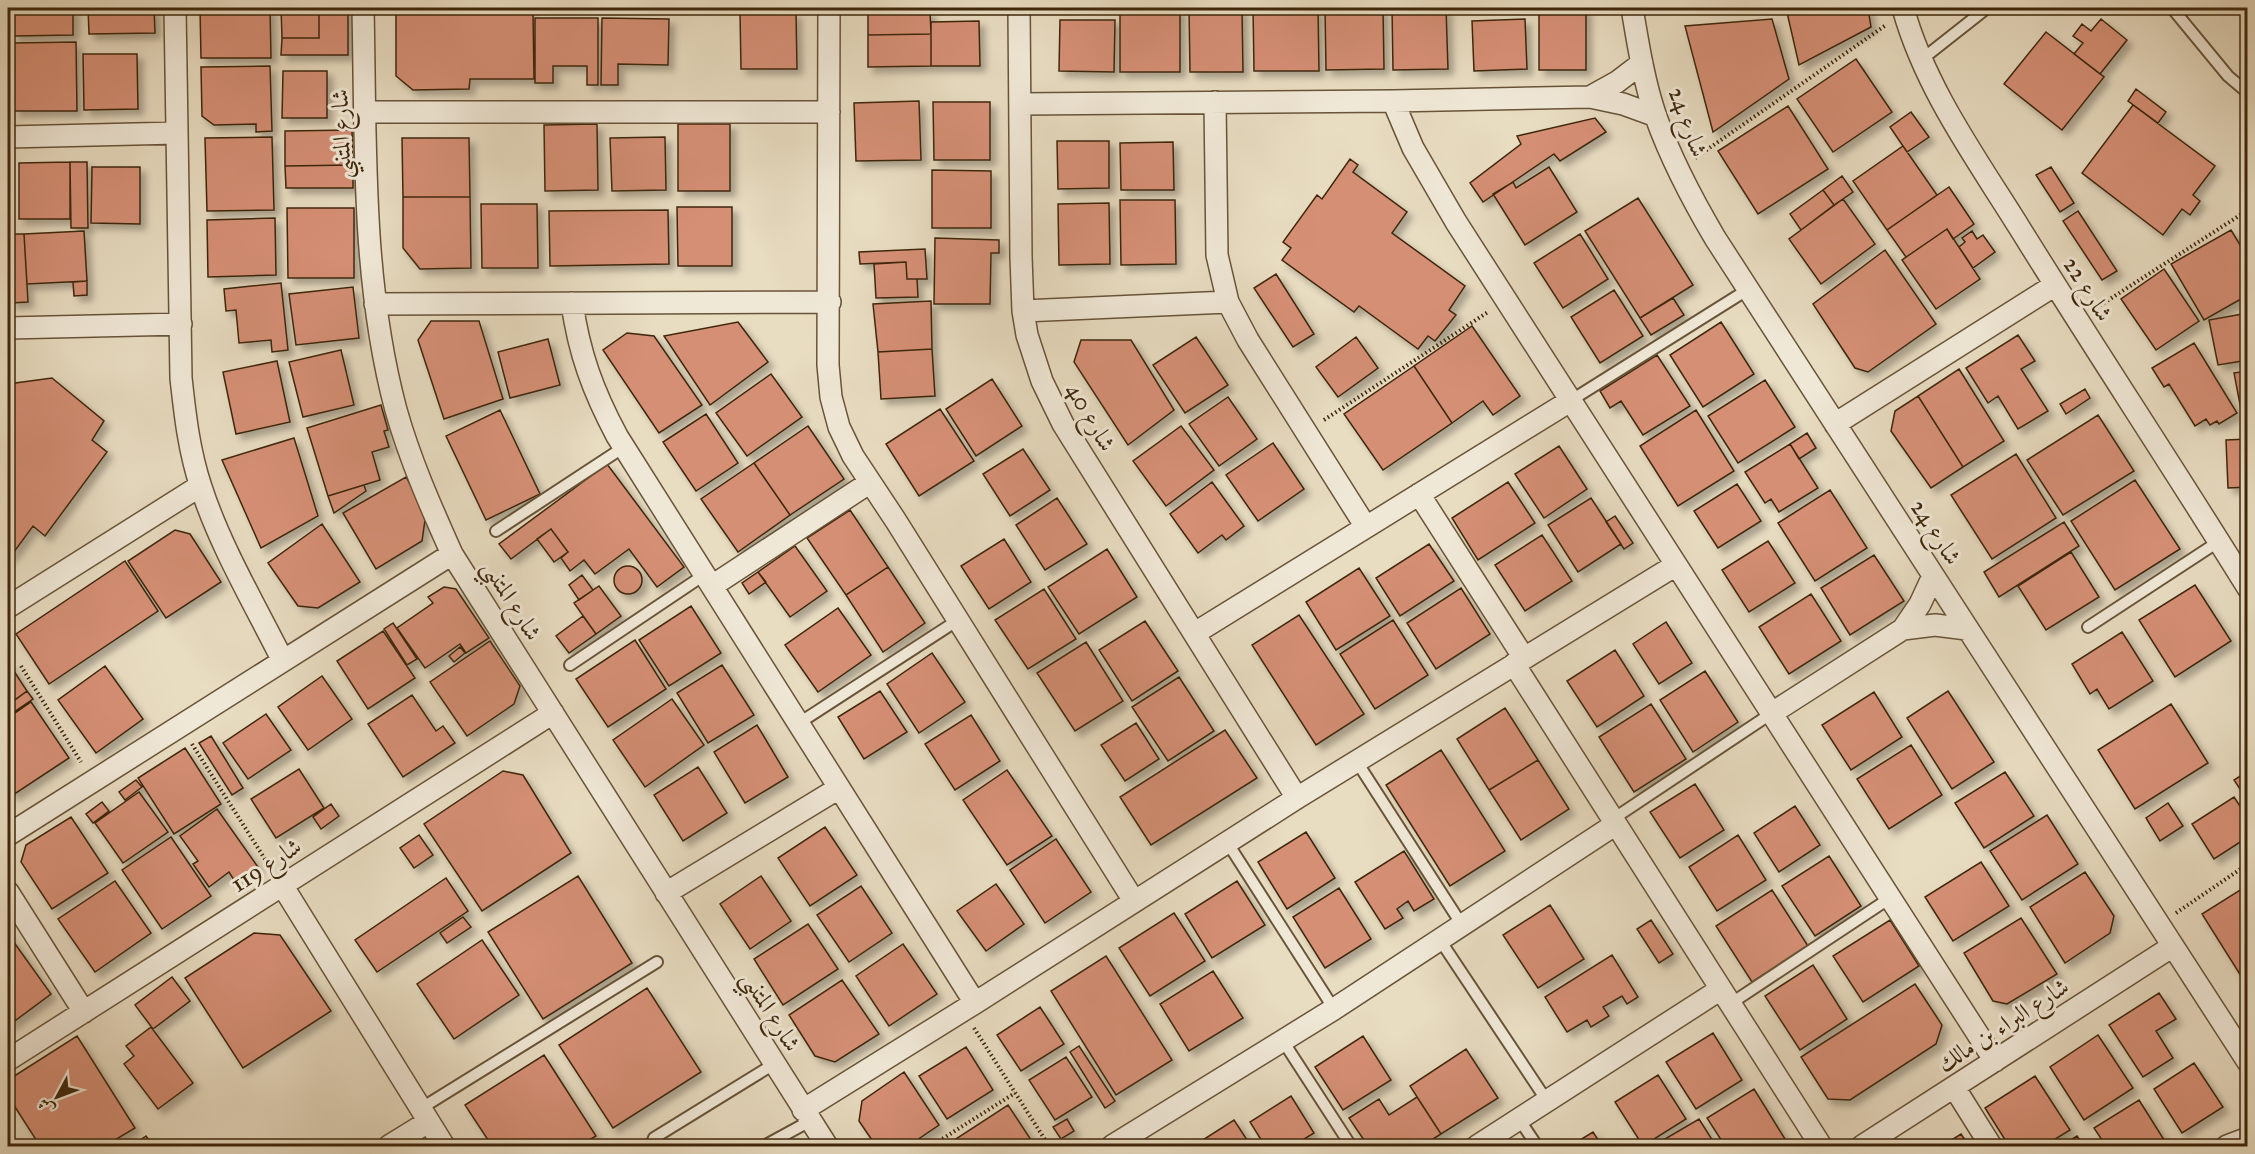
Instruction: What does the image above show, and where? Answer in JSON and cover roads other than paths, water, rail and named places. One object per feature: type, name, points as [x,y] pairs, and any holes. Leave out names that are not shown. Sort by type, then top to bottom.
[{"type":"street","points":[[175,8],[181,378],[186,422],[200,486],[214,523],[283,661]]},
{"type":"street","name":"شارع المتنبي","points":[[363,8],[368,208],[375,304],[396,410],[412,461],[452,554],[826,1146]]},
{"type":"street","points":[[829,8],[830,302],[828,365],[831,397],[839,428],[869,483],[958,620],[1134,901]]},
{"type":"street","name":"شارع 40","points":[[1019,8],[1023,311],[1034,358],[1051,403],[1297,798]]},
{"type":"street","name":"شارع 24","points":[[1632,8],[1642,63],[1656,116],[1678,170],[1710,230],[2247,1062]]},
{"type":"street","name":"شارع 22","points":[[1904,10],[1922,60],[1943,103],[2218,542],[2240,561],[2247,588]]},
{"type":"street","points":[[1590,97],[1617,82],[1642,63]]},
{"type":"street","points":[[1020,104],[1590,97],[1623,104],[1656,116]]},
{"type":"street","points":[[1393,101],[1413,148],[1506,300],[1995,1061]]},
{"type":"street","points":[[1215,102],[1217,255],[1228,302],[1248,340],[1366,527]]},
{"type":"street","points":[[366,112],[829,112]]},
{"type":"street","points":[[8,137],[177,133]]},
{"type":"street","points":[[1836,424],[2055,285]]},
{"type":"street","points":[[375,304],[830,302]]},
{"type":"street","points":[[1023,311],[1228,302]]},
{"type":"street","points":[[572,303],[577,338],[600,405],[624,447],[839,788],[969,1007]]},
{"type":"street","points":[[8,328],[181,324]]},
{"type":"street","points":[[1195,633],[1570,401]]},
{"type":"street","points":[[708,581],[869,483]]},
{"type":"street","points":[[8,604],[200,486]]},
{"type":"street","points":[[1419,494],[1614,822],[1821,1146]]},
{"type":"street","points":[[8,835],[452,554]]},
{"type":"street","points":[[807,1115],[1134,901],[1676,565]]},
{"type":"street","points":[[1772,713],[1903,629],[1920,604],[1933,576]]},
{"type":"street","points":[[1903,629],[1935,625],[1967,629]]},
{"type":"street","name":"شارع 119","points":[[8,1060],[553,713]]},
{"type":"street","points":[[666,893],[839,788]]},
{"type":"street","points":[[1112,1146],[1334,1009],[1614,822]]},
{"type":"street","points":[[282,885],[444,1146]]},
{"type":"street","points":[[8,892],[84,1012]]},
{"type":"street","name":"شارع البراء بن مالك","points":[[1862,1146],[2173,946]]},
{"type":"street","points":[[1477,1146],[1547,1101],[1725,997]]},
{"type":"street","points":[[1954,1087],[1991,1146]]},
{"type":"street","points":[[389,1146],[424,1115]]},
{"type":"street","points":[[2227,1146],[2247,1138]]},
{"type":"lane","points":[[1922,60],[1987,8]]},
{"type":"lane","points":[[2172,8],[2228,76],[2247,93]]},
{"type":"lane","points":[[1570,401],[1747,290]]},
{"type":"lane","points":[[496,531],[624,447]]},
{"type":"lane","points":[[2088,627],[2218,542]]},
{"type":"lane","points":[[570,665],[708,581]]},
{"type":"lane","points":[[799,723],[958,620]]},
{"type":"lane","points":[[1614,822],[1772,713]]},
{"type":"lane","points":[[1357,762],[1462,925]]},
{"type":"lane","points":[[1227,843],[1334,1009]]},
{"type":"lane","points":[[1725,997],[1890,898]]},
{"type":"lane","points":[[1440,940],[1547,1101]]},
{"type":"lane","points":[[424,1115],[657,962]]},
{"type":"lane","points":[[1283,1041],[1351,1146]]},
{"type":"lane","points":[[651,1146],[654,1138],[774,1064]]},
{"type":"lane","points":[[764,1146],[807,1115]]},
{"type":"lane","points":[[1519,1119],[1537,1146]]}]
